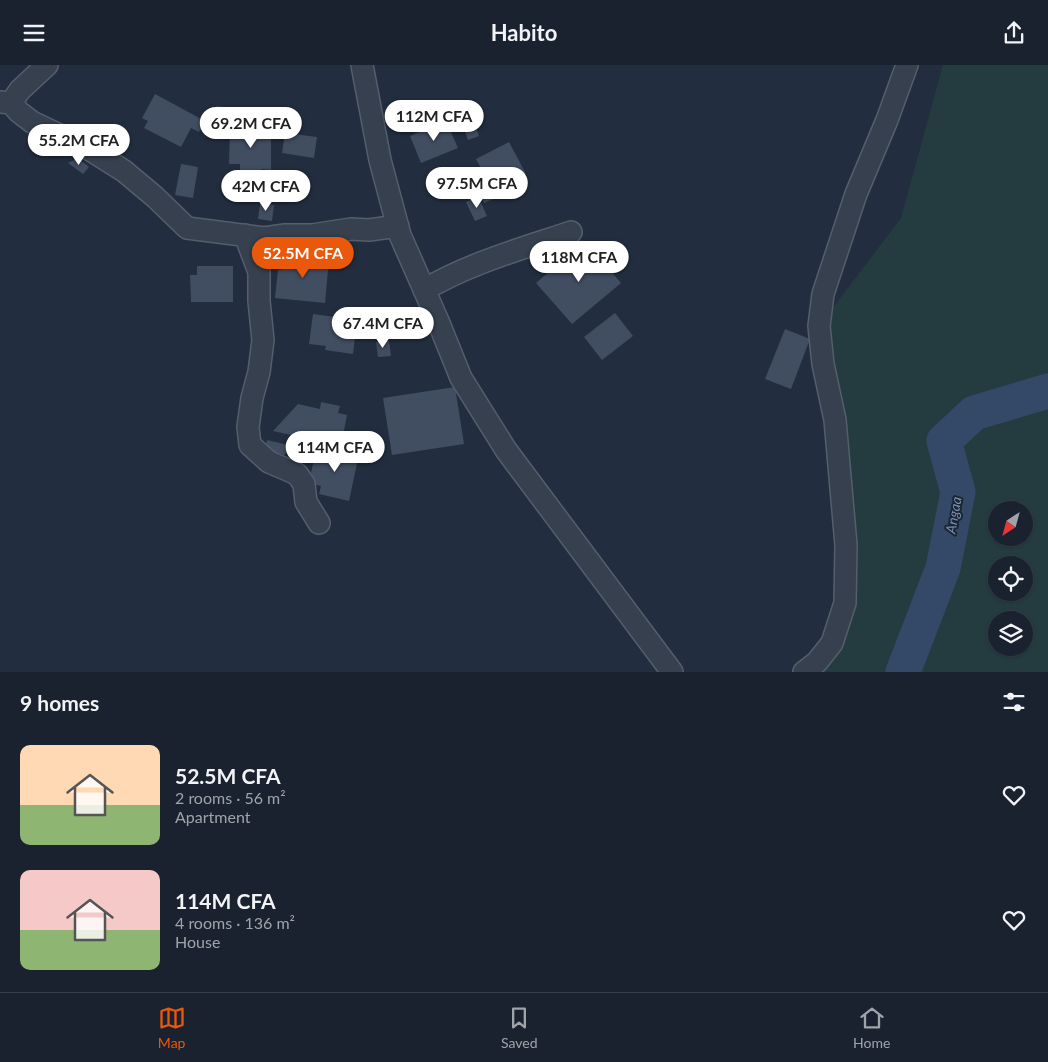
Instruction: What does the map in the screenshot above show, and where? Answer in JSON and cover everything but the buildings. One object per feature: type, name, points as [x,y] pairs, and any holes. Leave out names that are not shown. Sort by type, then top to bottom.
[{"type":"street","points":[[47,65],[6,102],[32,122],[89,149],[124,171],[155,197],[187,228],[264,238],[398,226]]},
{"type":"street","points":[[362,65],[380,160],[400,235],[461,378],[506,450],[672,672]]},
{"type":"street","points":[[804,672],[817,662],[832,643],[845,603],[846,545],[835,420],[823,364],[819,326],[823,294],[856,194],[908,65]]},
{"type":"street","points":[[424,290],[442,279],[485,261],[571,232]]},
{"type":"street","points":[[245,235],[260,272],[259,301],[263,340],[260,372],[252,398],[248,427],[250,445],[269,461],[297,474],[304,484],[306,502],[319,523]]},
{"type":"green space","points":[[943,65],[1048,65],[1048,672],[804,672],[845,603],[819,326],[901,218]]},
{"type":"waterway","name":"Angaa","points":[[903,672],[943,568],[958,492],[944,441],[974,413],[1048,391]]}]
